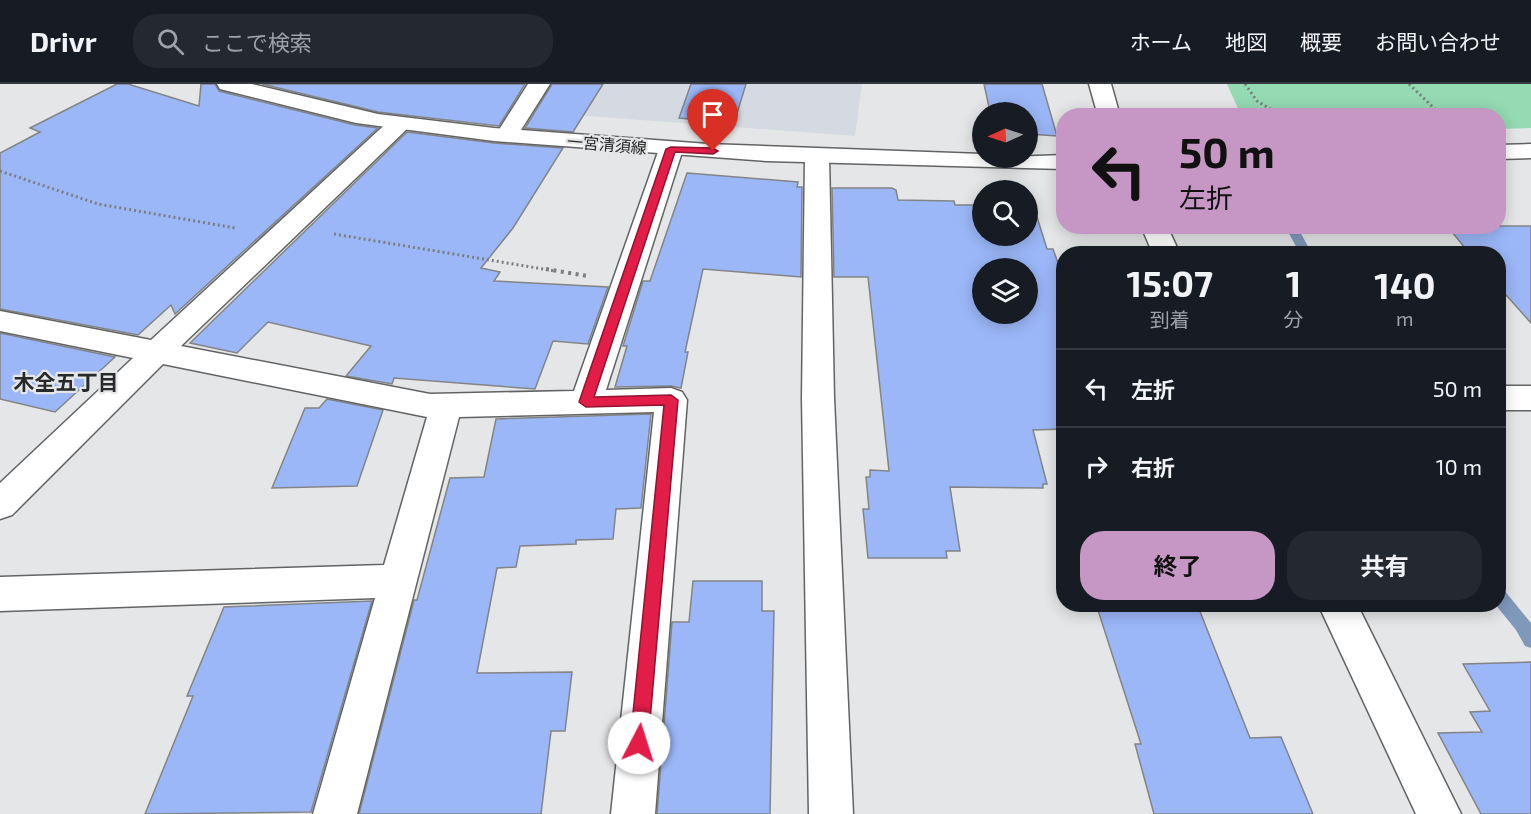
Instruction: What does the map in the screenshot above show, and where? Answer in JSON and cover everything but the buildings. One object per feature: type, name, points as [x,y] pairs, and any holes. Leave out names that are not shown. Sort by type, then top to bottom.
[{"type":"street","name":"一宮清須線","points":[[228,84],[296,104],[399,124],[506,136],[671,149],[817,156],[1056,162]]},
{"type":"street","points":[[506,136],[539,84]]},
{"type":"street","points":[[1100,84],[1107,108]]},
{"type":"street","points":[[0,504],[399,124]]},
{"type":"street","points":[[586,402],[671,149]]},
{"type":"street","points":[[1506,152],[1531,151]]},
{"type":"street","points":[[817,156],[818,398],[831,814]]},
{"type":"street","points":[[0,321],[430,406],[671,400],[633,814]]},
{"type":"street","points":[[1506,398],[1531,398]]},
{"type":"street","points":[[335,814],[446,406]]},
{"type":"street","points":[[0,594],[398,581]]},
{"type":"street","points":[[1341,612],[1438,814]]},
{"type":"path","points":[[1245,84],[1257,101],[1269,108]]},
{"type":"path","points":[[1409,84],[1434,108]]},
{"type":"path","points":[[0,171],[98,204],[626,282]]},
{"type":"shaded area","points":[[551,84],[862,84],[855,136],[548,113],[539,105]]},
{"type":"green space","points":[[1227,84],[1531,84],[1531,128],[1506,129],[1506,108],[1238,108]]},
{"type":"waterway","points":[[1295,234],[1302,246]]},
{"type":"waterway","points":[[1506,605],[1522,624],[1531,640]]},
{"type":"district","name":"木全五丁目","points":[[66,381]]},
{"type":"route","points":[[639,743],[671,400],[586,402],[671,149],[713,151]]}]
